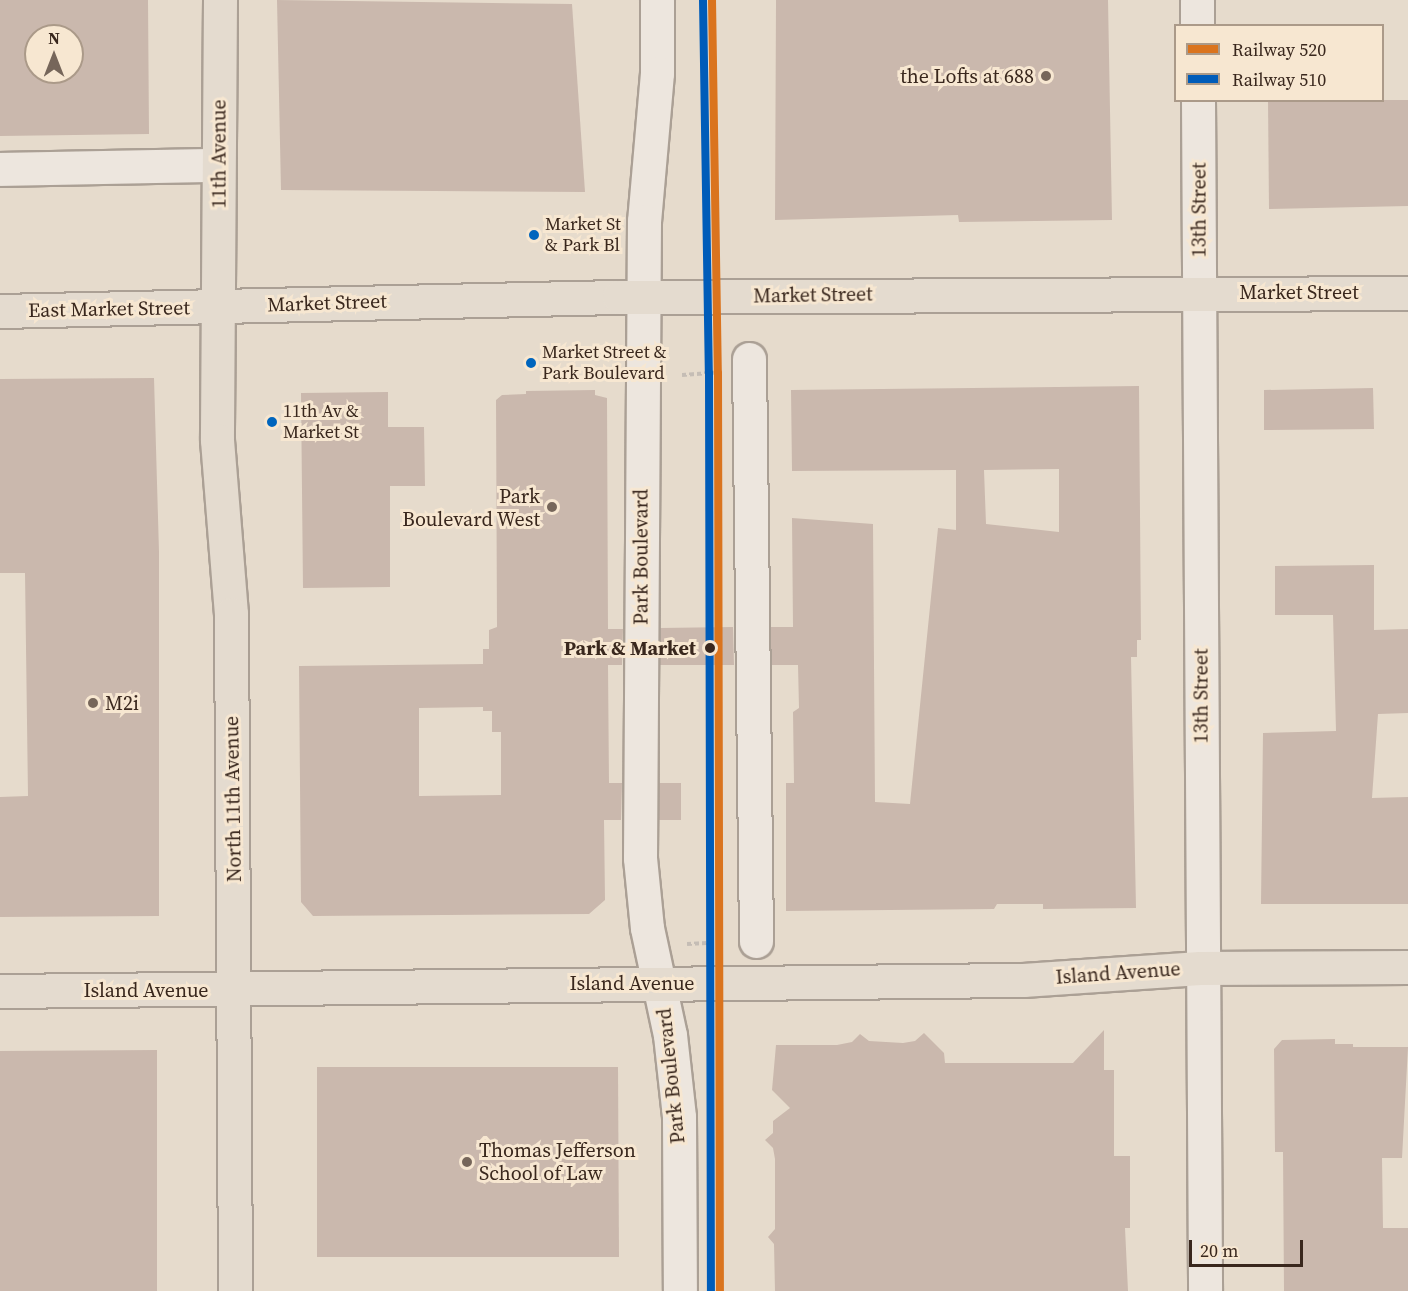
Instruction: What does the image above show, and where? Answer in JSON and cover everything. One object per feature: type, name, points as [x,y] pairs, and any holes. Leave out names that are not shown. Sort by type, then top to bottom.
[{"type":"main road","name":"11th Avenue","points":[[217,307],[220,0]]},
{"type":"main road","name":"Market Street","points":[[217,307],[644,297],[1199,292],[1408,293]]},
{"type":"main road","name":"East Market Street","points":[[0,311],[217,307]]},
{"type":"main road","name":"North 11th Avenue","points":[[217,307],[217,440],[231,614],[236,1291]]},
{"type":"main road","name":"Island Avenue","points":[[0,991],[1023,980],[1200,968],[1408,967]]},
{"type":"street","name":"Park Boulevard","points":[[657,0],[657,73],[645,176],[640,858],[647,928],[670,1035],[679,1117],[680,1291]]},
{"type":"street","points":[[1197,0],[1197,24]]},
{"type":"street","name":"13th Street","points":[[1198,102],[1200,968],[1205,1291]]},
{"type":"street","points":[[0,169],[218,165]]},
{"type":"street","points":[[749,359],[756,941]]},
{"type":"building","points":[[0,0],[148,0],[149,134],[0,136]]},
{"type":"building","points":[[277,0],[572,4],[585,192],[281,190]]},
{"type":"building","points":[[776,0],[1108,0],[1112,220],[959,222],[958,215],[775,220]]},
{"type":"building","points":[[1408,100],[1408,206],[1269,209],[1268,102]]},
{"type":"building","name":"M2i","points":[[154,378],[159,552],[159,916],[0,917],[0,797],[28,796],[25,573],[0,573],[0,379]]},
{"type":"building","points":[[1139,386],[1141,640],[1137,640],[1137,657],[1131,657],[1136,908],[1043,909],[1043,904],[997,904],[994,909],[786,911],[786,783],[794,783],[793,712],[799,708],[798,665],[771,665],[771,627],[793,627],[792,518],[873,524],[875,802],[910,804],[938,528],[956,530],[956,470],[792,471],[791,390]],"holes":[[[1059,469],[1059,532],[986,524],[984,470]]]},
{"type":"building","points":[[1373,388],[1374,429],[1264,430],[1264,390]]},
{"type":"building","points":[[595,390],[595,395],[607,398],[608,629],[623,629],[622,665],[608,665],[609,783],[622,783],[621,820],[604,820],[605,900],[589,914],[313,916],[301,902],[299,666],[483,664],[483,649],[489,649],[489,630],[497,627],[496,400],[502,395],[526,394],[526,391]],"holes":[[[483,707],[483,711],[492,711],[492,732],[501,732],[501,795],[419,796],[419,708]]]},
{"type":"building","points":[[388,392],[388,427],[424,427],[425,486],[390,486],[390,587],[303,588],[301,393]]},
{"type":"building","points":[[1374,565],[1374,630],[1408,629],[1408,713],[1378,714],[1372,798],[1408,797],[1408,904],[1261,904],[1263,733],[1336,731],[1333,615],[1275,615],[1275,566]]},
{"type":"building","points":[[733,627],[734,665],[660,665],[660,628]]},
{"type":"building","points":[[659,783],[681,783],[681,820],[659,820]]},
{"type":"building","points":[[1104,1030],[1104,1070],[1114,1070],[1114,1156],[1130,1156],[1130,1228],[1125,1228],[1128,1291],[775,1291],[774,1244],[768,1237],[775,1229],[775,1159],[773,1148],[765,1140],[773,1133],[773,1121],[790,1108],[772,1090],[776,1045],[837,1045],[852,1042],[860,1034],[869,1041],[903,1043],[915,1041],[924,1033],[944,1053],[945,1063],[1073,1063]]},
{"type":"building","points":[[1335,1039],[1335,1044],[1353,1044],[1353,1047],[1408,1047],[1402,1158],[1382,1158],[1383,1228],[1408,1228],[1408,1291],[1284,1291],[1283,1152],[1275,1152],[1274,1049],[1282,1040]]},
{"type":"building","points":[[157,1050],[157,1291],[0,1291],[0,1051]]},
{"type":"building","name":"Thomas Jefferson School of Law","points":[[317,1067],[618,1067],[619,1257],[317,1257]]},
{"type":"rail line","name":"510","points":[[703,0],[709,373],[711,1291]]},
{"type":"rail line","name":"520","points":[[712,0],[718,373],[720,1291]]},
{"type":"place","name":"the Lofts at 688","points":[[1046,76]]},
{"type":"place","name":"Market St & Park Bl","points":[[534,235]]},
{"type":"place","name":"Market Street & Park Boulevard","points":[[531,363]]},
{"type":"place","name":"11th Av & Market St","points":[[272,422]]},
{"type":"place","name":"Park Boulevard West","points":[[552,507]]},
{"type":"place","name":"Park & Market","points":[[710,648]]},
{"type":"place","name":"M2i","points":[[93,703]]},
{"type":"place","name":"Thomas Jefferson School of Law","points":[[467,1162]]}]
